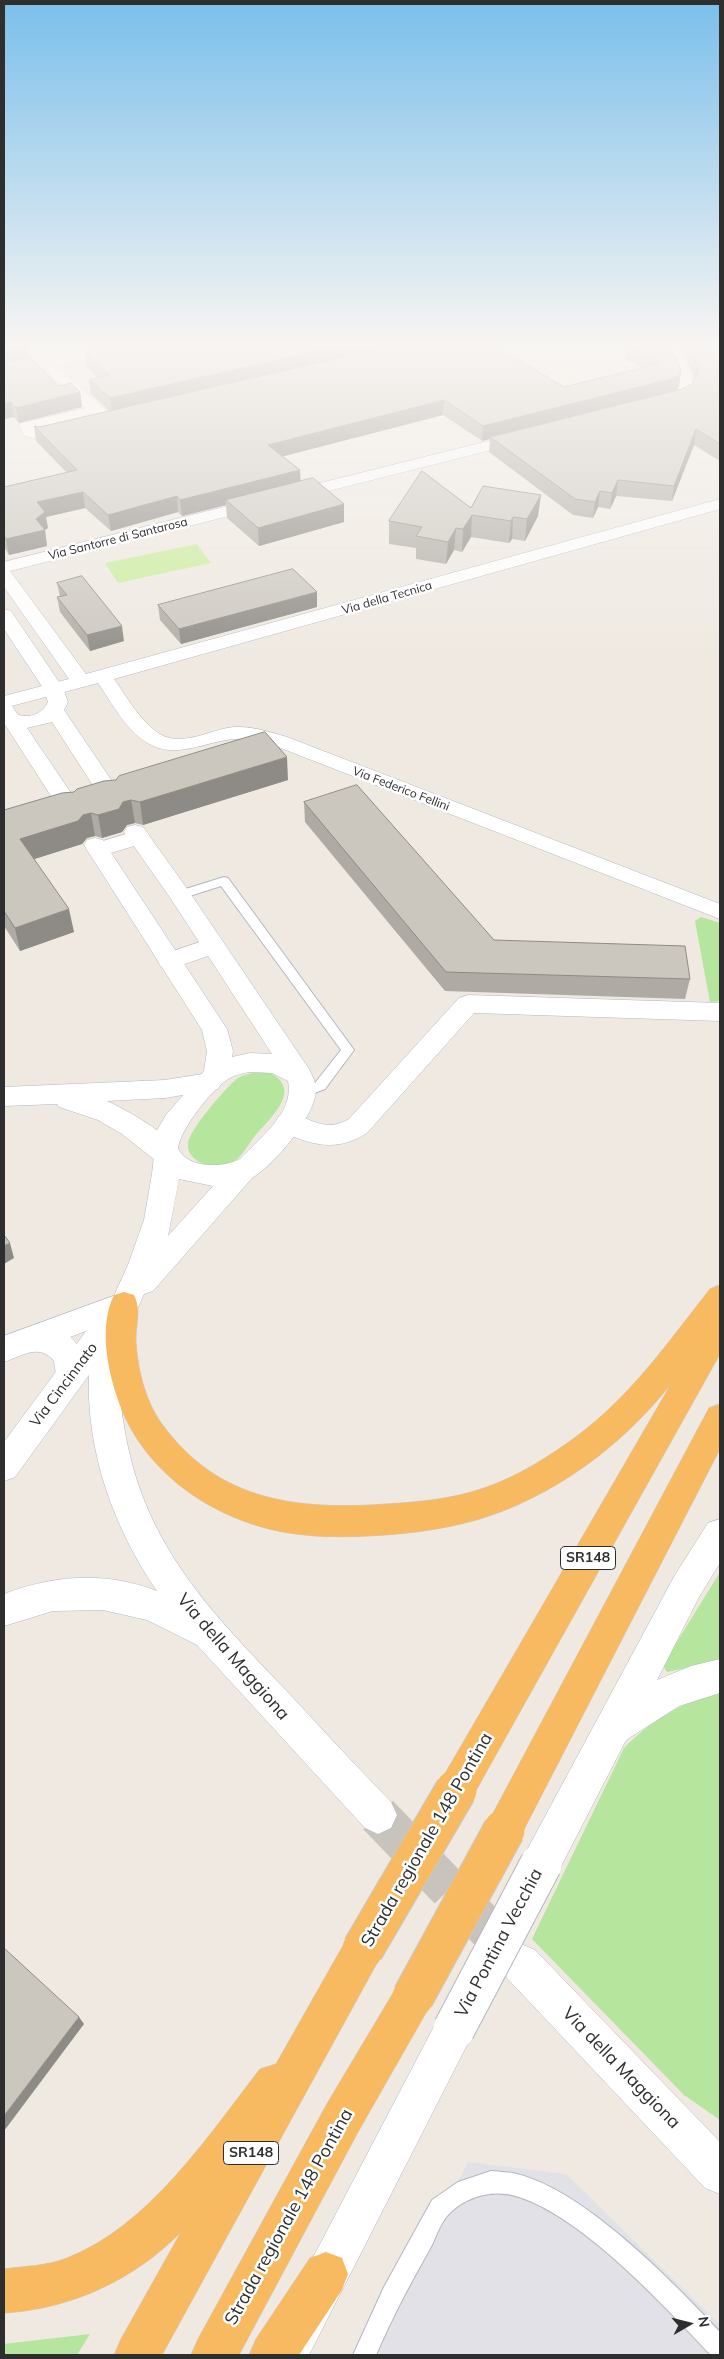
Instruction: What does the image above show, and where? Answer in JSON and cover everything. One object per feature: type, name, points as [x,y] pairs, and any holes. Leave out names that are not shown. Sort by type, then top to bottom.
[{"type":"highway","points":[[124,1304],[121,1349],[131,1393],[146,1429],[173,1462],[214,1491],[266,1513],[302,1519],[355,1521],[411,1517],[468,1508],[498,1498],[573,1458],[617,1423],[637,1401],[720,1297]]},
{"type":"highway","name":"Strada regionale 148 Pontina","points":[[137,2355],[364,1949],[720,1327]]},
{"type":"highway","name":"Strada regionale 148 Pontina","points":[[214,2355],[343,2117],[413,1997],[504,1830],[720,1418]]},
{"type":"highway","points":[[4,2291],[54,2285],[73,2279],[98,2267],[129,2247],[165,2216],[193,2186],[324,2023]]},
{"type":"highway","points":[[272,2355],[326,2274]]},
{"type":"street","name":"Via Santorre di Santarosa","points":[[4,567],[446,457]]},
{"type":"street","name":"Via della Tecnica","points":[[6,710],[53,688],[241,639],[720,504]]},
{"type":"street","points":[[4,575],[81,681]]},
{"type":"street","points":[[4,615],[53,688],[58,702],[54,711],[47,717],[36,721],[20,722],[6,710]]},
{"type":"street","name":"Via Federico Fellini","points":[[102,675],[144,729],[154,738],[165,743],[184,744],[223,734],[239,733],[280,741],[720,912]]},
{"type":"street","points":[[6,710],[70,808]]},
{"type":"street","points":[[54,711],[111,796]]},
{"type":"street","points":[[11,1097],[75,1101],[94,1107],[134,1129],[178,1166],[195,1172],[220,1176],[241,1172],[250,1166],[299,1109],[302,1084],[180,895],[137,834],[96,847],[217,1035],[220,1051],[212,1078],[174,1125],[166,1140],[166,1154]]},
{"type":"street","points":[[170,961],[212,946]]},
{"type":"street","points":[[288,1123],[324,1137],[343,1134],[353,1130],[468,1004],[702,1013],[720,1012]]},
{"type":"street","points":[[11,1097],[165,1089],[212,1078],[230,1068],[268,1062],[285,1065],[302,1084]]},
{"type":"street","name":"Via Cincinnato","points":[[124,1304],[142,1268],[159,1220],[166,1188],[166,1154]]},
{"type":"street","name":"Via Cincinnato","points":[[4,1467],[124,1304],[241,1172]]},
{"type":"street","points":[[4,1349],[124,1304]]},
{"type":"street","name":"Via della Maggiona","points":[[124,1304],[109,1343],[104,1372],[107,1424],[113,1459],[135,1522],[149,1552],[176,1594],[210,1637],[378,1815]]},
{"type":"street","points":[[33,1338],[46,1339],[61,1347],[69,1360],[71,1376]]},
{"type":"street","name":"Via Pontina Vecchia","points":[[286,2355],[326,2274],[541,1864],[688,1586],[720,1534]]},
{"type":"street","points":[[4,1610],[28,1600],[53,1594],[78,1591],[122,1595],[162,1610],[210,1637]]},
{"type":"street","points":[[611,1732],[655,1697],[676,1688],[720,1676]]},
{"type":"street","name":"Via della Maggiona","points":[[521,1964],[702,2139],[720,2173]]},
{"type":"lane","points":[[180,895],[224,881],[348,1050],[320,1086],[302,1084]]},
{"type":"lane","points":[[364,2355],[396,2284],[442,2205],[466,2188],[492,2182],[514,2185],[538,2194],[589,2227],[670,2296],[720,2348]]},
{"type":"shaded area","points":[[468,2162],[566,2174],[720,2325],[720,2355],[371,2355]]},
{"type":"green space","points":[[197,544],[211,563],[118,583],[105,563]]},
{"type":"green space","points":[[701,917],[720,923],[720,1001],[710,1002],[695,921]]},
{"type":"green space","points":[[268,1072],[279,1079],[284,1087],[284,1095],[275,1113],[241,1155],[229,1165],[220,1167],[203,1164],[193,1157],[188,1147],[190,1138],[194,1129],[209,1109],[238,1078],[252,1073]]},
{"type":"green space","points":[[720,1572],[720,1661],[667,1672],[664,1663]]},
{"type":"green space","points":[[720,1693],[720,2120],[684,2095],[532,1939],[624,1748],[645,1729],[668,1713],[692,1701]]},
{"type":"green space","points":[[90,2334],[77,2355],[4,2355],[4,2344]]},
{"type":"building","points":[[64,457],[283,457],[300,470],[180,500],[177,496],[108,515],[83,492],[37,502],[45,512],[36,519],[45,530],[6,539],[4,535],[4,487],[77,470]]},
{"type":"building","points":[[518,457],[685,457],[674,486],[618,480],[612,493],[600,491],[595,502],[575,499]]},
{"type":"building","points":[[422,471],[471,508],[483,486],[541,495],[527,519],[513,517],[511,521],[472,515],[463,529],[456,528],[448,542],[416,536],[422,527],[389,521]]},
{"type":"building","points":[[313,478],[344,504],[258,528],[226,500]]},
{"type":"building","points":[[293,569],[317,592],[179,629],[158,605]]},
{"type":"building","points":[[82,576],[122,626],[87,635],[57,597],[67,595],[57,583]]},
{"type":"building","points":[[265,732],[287,757],[140,802],[131,800],[123,802],[119,809],[98,815],[91,813],[83,815],[78,821],[20,839],[69,909],[15,928],[4,911],[4,810],[62,793],[74,792],[77,789],[104,781],[116,780],[119,776]]},
{"type":"building","points":[[357,785],[494,940],[685,946],[690,979],[446,972],[304,802]]},
{"type":"building","points":[[4,1235],[10,1243],[4,1246]]},
{"type":"building","points":[[4,1948],[79,2017],[4,2116]]},
{"type":"tunnel","points":[[378,1815],[510,1952]]}]
